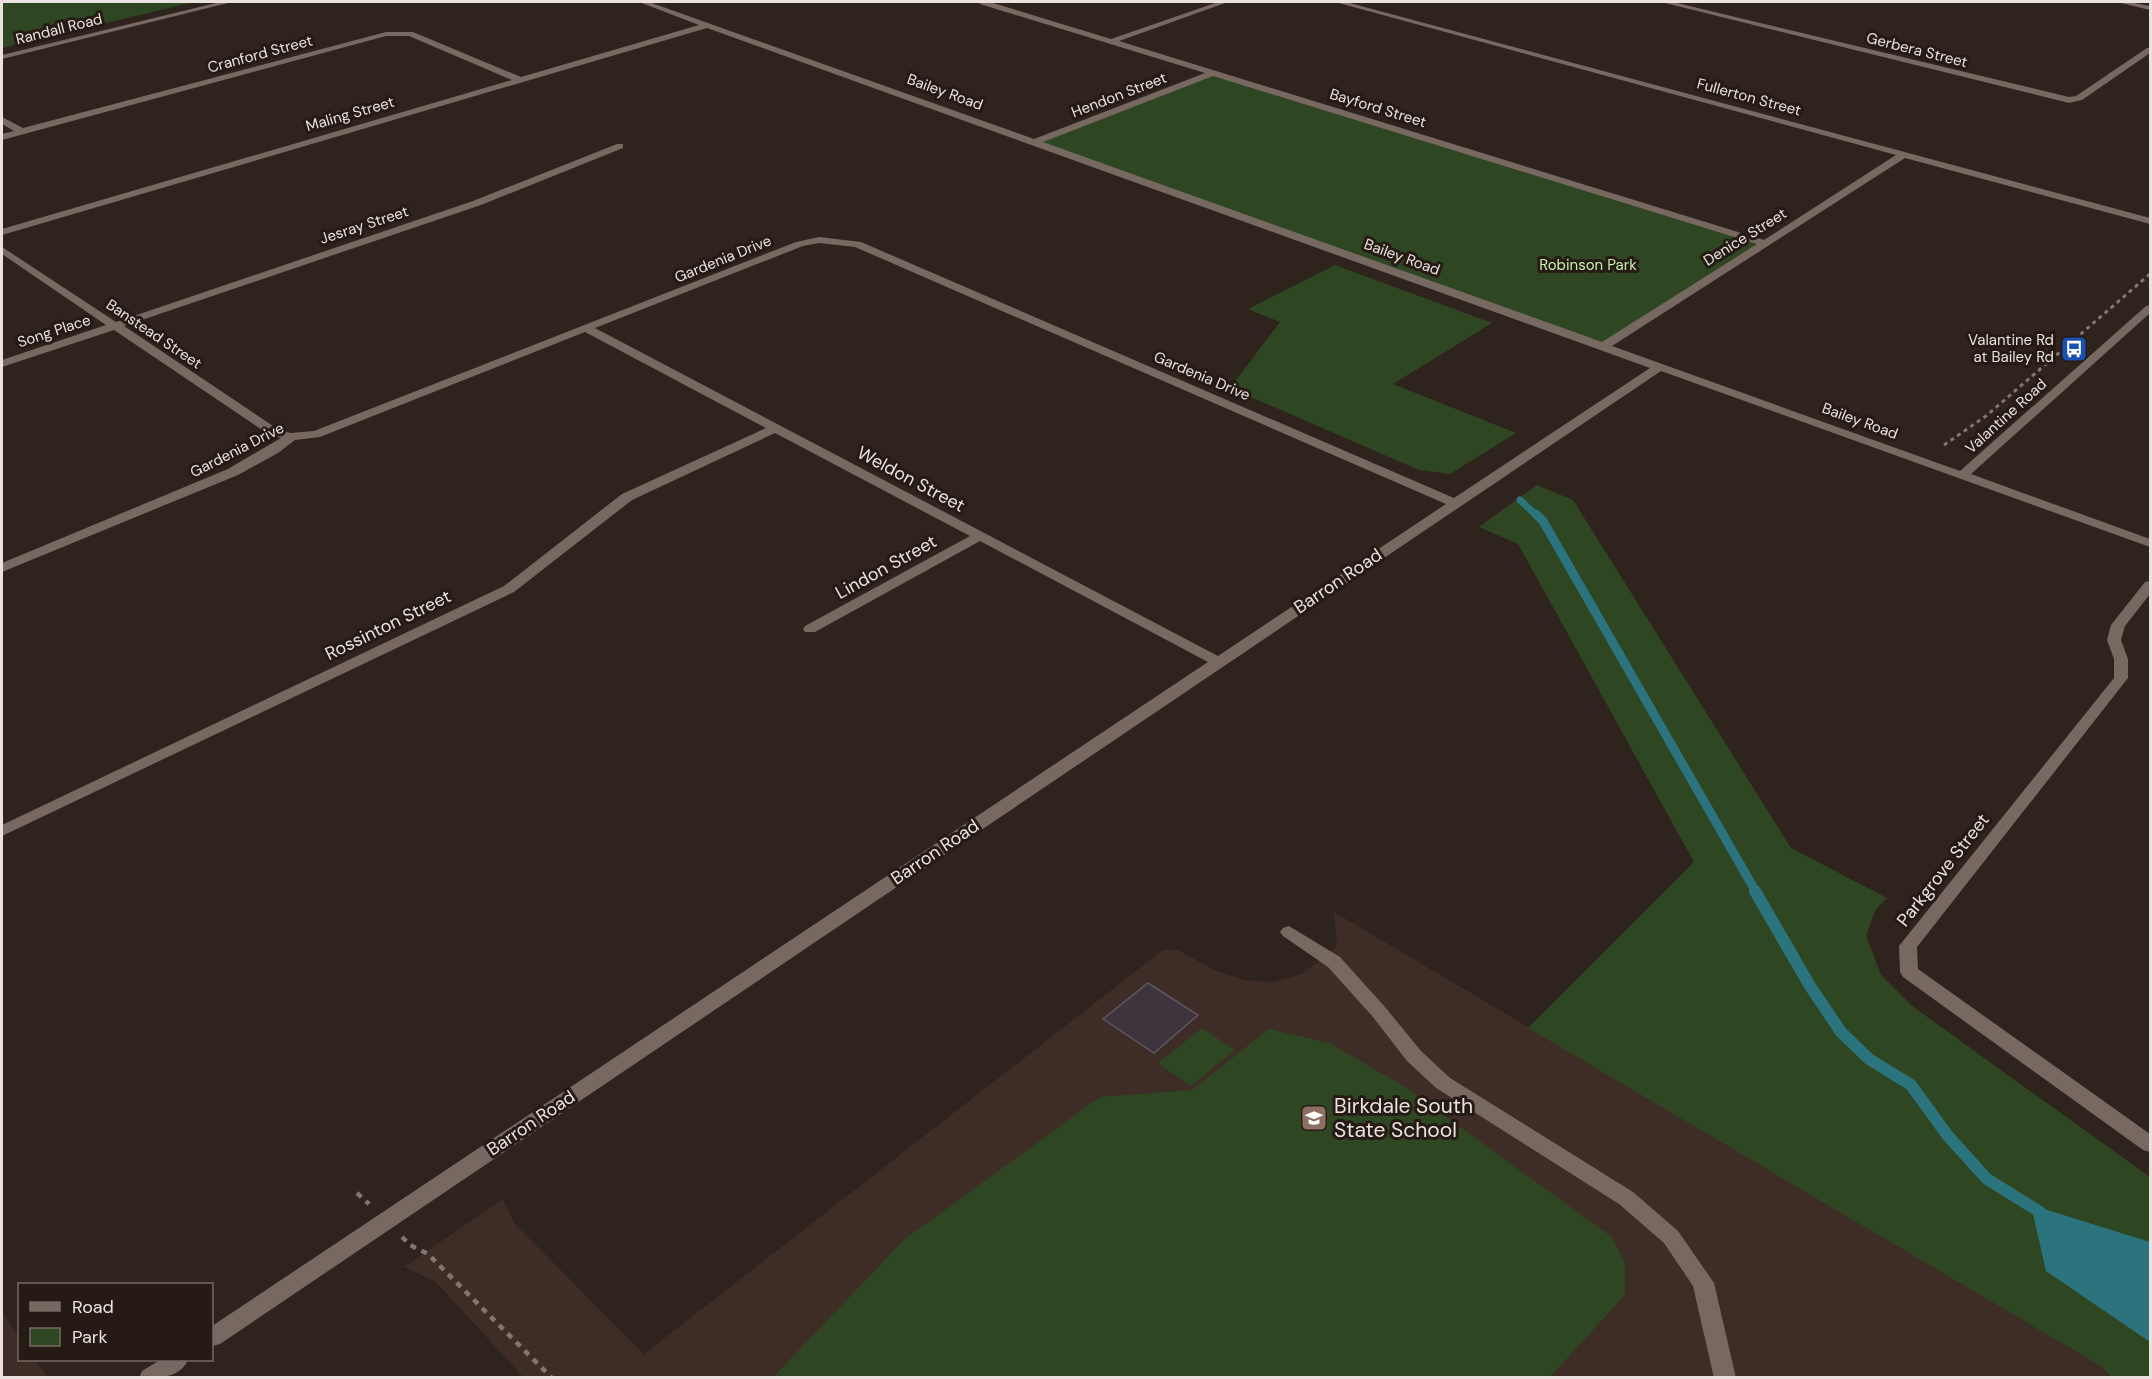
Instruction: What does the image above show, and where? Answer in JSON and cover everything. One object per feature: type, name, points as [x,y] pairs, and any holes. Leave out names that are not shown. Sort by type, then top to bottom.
[{"type":"street","name":"Randall Road","points":[[2,57],[228,2]]},
{"type":"street","name":"Bailey Road","points":[[643,2],[2151,543]]},
{"type":"street","name":"Bayford Street","points":[[983,2],[1764,243]]},
{"type":"street","points":[[1112,41],[1224,2]]},
{"type":"street","name":"Fullerton Street","points":[[1339,2],[2151,221]]},
{"type":"street","points":[[1359,7],[1373,2]]},
{"type":"street","name":"Gerbera Street","points":[[1665,2],[2070,100],[2079,98],[2151,50]]},
{"type":"street","points":[[2121,2],[2151,8]]},
{"type":"street","name":"Maling Street","points":[[2,232],[708,25]]},
{"type":"street","name":"Cranford Street","points":[[2,137],[386,34],[399,33],[417,36],[521,80]]},
{"type":"street","name":"Hendon Street","points":[[1035,142],[1213,73]]},
{"type":"street","points":[[2,120],[21,131]]},
{"type":"street","name":"Jesray Street","points":[[114,326],[487,200],[620,146]]},
{"type":"street","name":"Denice Street","points":[[1602,347],[1905,154]]},
{"type":"street","name":"Gardenia Drive","points":[[2,568],[233,472],[274,450],[291,437],[316,434],[800,244],[819,240],[857,244],[1455,503]]},
{"type":"street","name":"Banstead Street","points":[[2,250],[275,433],[291,437]]},
{"type":"street","name":"Valantine Road","points":[[1963,475],[2151,308]]},
{"type":"street","name":"Song Place","points":[[2,364],[114,326]]},
{"type":"street","name":"Weldon Street","points":[[588,329],[1217,661]]},
{"type":"street","name":"Barron Road","points":[[213,1335],[1659,367]]},
{"type":"street","name":"Rossinton Street","points":[[2,831],[509,589],[627,497],[775,428]]},
{"type":"street","name":"Lindon Street","points":[[810,629],[979,536]]},
{"type":"street","name":"Parkgrove Street","points":[[2151,585],[2118,625],[2114,640],[2121,658],[2121,678],[1908,946],[1909,972],[2151,1144]]},
{"type":"street","points":[[1289,932],[1334,962],[1379,1012],[1414,1056],[1443,1083],[1626,1198],[1671,1237],[1703,1283],[1725,1377]]},
{"type":"street","points":[[150,1377],[174,1361]]},
{"type":"path","points":[[1944,445],[1968,433],[2051,362],[2119,298],[2151,274]]},
{"type":"path","points":[[357,1193],[410,1245],[428,1254],[552,1377]]},
{"type":"shaded area","name":"Birkdale South State School","points":[[1334,912],[2102,1367],[2111,1377],[523,1377],[436,1282],[404,1267],[503,1199],[514,1223],[644,1354],[1163,950],[1178,950],[1216,971],[1245,980],[1273,982],[1302,974],[1337,946]]},
{"type":"shaded area","points":[[2,1312],[18,1336],[18,1361],[36,1361],[48,1377],[2,1377]]},
{"type":"green space","points":[[2,2],[194,2],[2,48]]},
{"type":"green space","name":"Robinson Park","points":[[1213,73],[1764,243],[1602,347],[1035,142]]},
{"type":"green space","points":[[1335,265],[1492,323],[1393,384],[1516,433],[1450,474],[1419,470],[1230,388],[1280,322],[1248,309]]},
{"type":"green space","points":[[1537,485],[1573,500],[1791,848],[1887,898],[1876,909],[1866,936],[1881,975],[1912,1006],[2150,1177],[2150,1377],[2111,1377],[2102,1367],[1528,1028],[1694,862],[1518,544],[1479,527]]},
{"type":"green space","points":[[1202,1028],[1235,1050],[1191,1086],[1158,1063]]},
{"type":"green space","points":[[1269,1029],[1329,1043],[1402,1085],[1612,1237],[1625,1264],[1625,1295],[1550,1377],[776,1377],[776,1374],[905,1239],[1100,1097],[1192,1090]]},
{"type":"water","points":[[2031,1205],[2150,1242],[2150,1342],[2046,1271]]},
{"type":"building","points":[[1148,983],[1198,1015],[1154,1053],[1103,1019]]},
{"type":"waterway","points":[[1520,500],[1537,516]]},
{"type":"waterway","points":[[1536,514],[1543,521],[1756,892]]},
{"type":"waterway","points":[[1755,891],[1810,986],[1841,1032],[1869,1059],[1911,1085],[1948,1136],[1987,1179],[2040,1212]]},
{"type":"place","name":"Valantine Rd at Bailey Rd","points":[[2074,349]]},
{"type":"place","name":"Birkdale South State School","points":[[1314,1118]]}]
